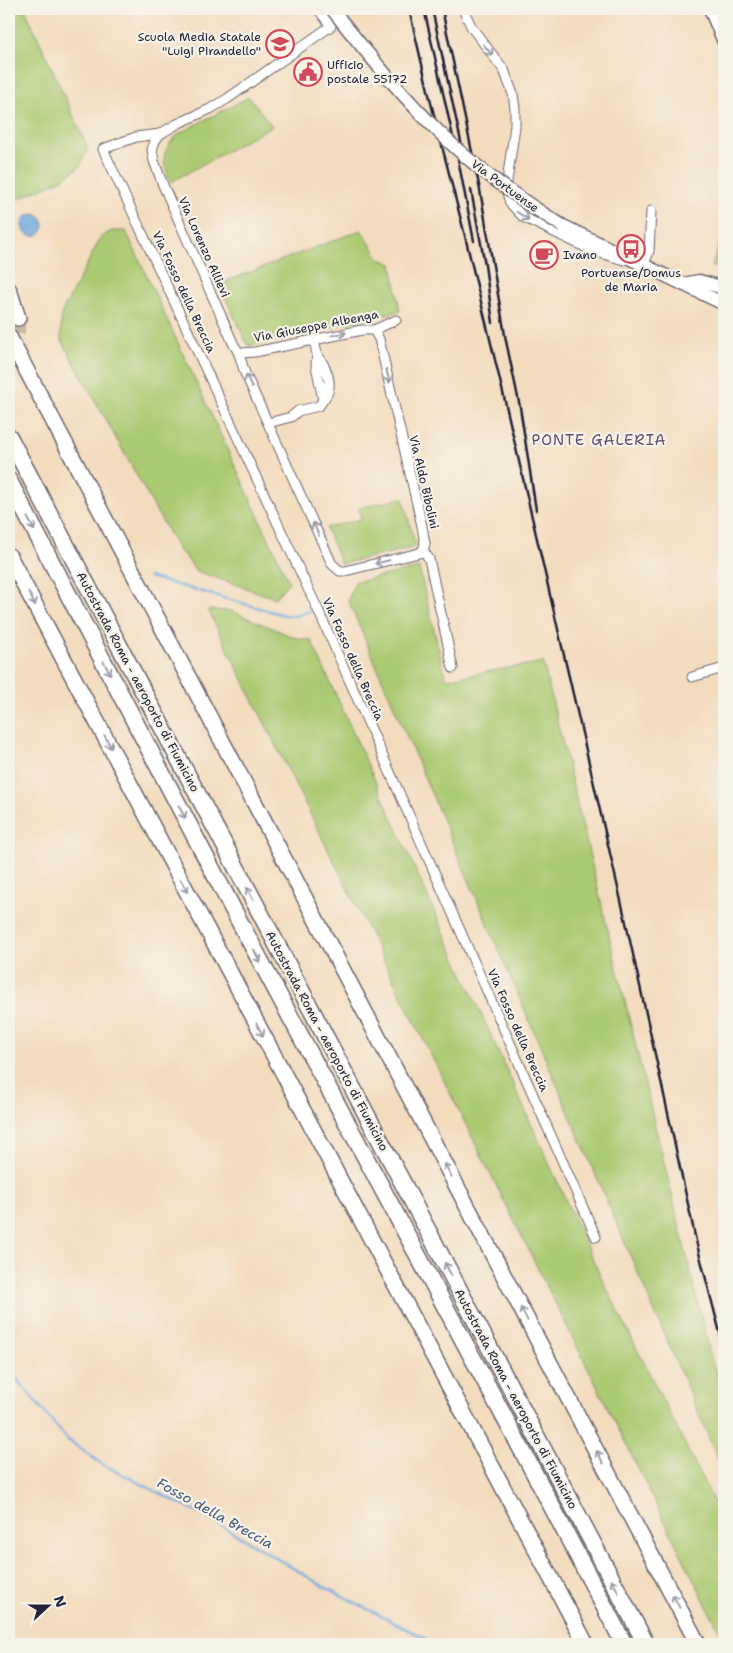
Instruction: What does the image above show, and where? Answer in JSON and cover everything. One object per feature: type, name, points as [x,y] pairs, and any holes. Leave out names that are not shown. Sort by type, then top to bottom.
[{"type":"highway","points":[[9,290],[18,318]]},
{"type":"highway","points":[[9,337],[698,1644]]},
{"type":"highway","name":"Autostrada Roma - aeroporto di Fiumicino","points":[[9,437],[646,1644]]},
{"type":"highway","name":"Autostrada Roma - aeroporto di Fiumicino","points":[[9,480],[237,917],[536,1475],[624,1644]]},
{"type":"highway","points":[[9,556],[586,1644]]},
{"type":"main road","name":"Via Portuense","points":[[332,9],[405,97],[448,141],[508,190],[563,226],[722,305]]},
{"type":"main road","points":[[710,9],[724,42]]},
{"type":"main road","points":[[683,284],[699,281],[724,288]]},
{"type":"street","points":[[160,134],[227,99],[331,26],[318,9]]},
{"type":"street","points":[[463,9],[472,28],[504,70],[512,89],[516,117],[506,188],[512,207],[523,217],[593,251],[644,265],[648,251],[651,211]]},
{"type":"street","name":"Via Lorenzo Allievi","points":[[160,134],[155,140],[152,150],[156,167],[234,345],[240,352],[242,365],[332,564],[340,571],[345,571],[420,553],[423,550]]},
{"type":"street","name":"Via Fosso della Breccia","points":[[160,134],[130,139],[104,150],[319,613],[596,1237]]},
{"type":"street","name":"Via Giuseppe Albenga","points":[[240,352],[255,352],[362,330],[374,330],[396,320]]},
{"type":"street","name":"Via Aldo Bibolini","points":[[374,330],[379,339],[422,526],[425,544],[423,550],[429,559],[453,668]]},
{"type":"street","points":[[268,423],[291,417],[298,411],[319,406],[323,400],[316,365],[317,354],[314,339]]},
{"type":"street","points":[[692,677],[724,668]]},
{"type":"green space","points":[[9,9],[25,9],[88,148],[80,166],[63,179],[9,203]]},
{"type":"green space","points":[[249,97],[272,126],[171,182],[165,168],[164,156],[172,140],[178,134]]},
{"type":"green space","points":[[361,230],[380,259],[392,264],[400,311],[248,346],[219,284]]},
{"type":"green space","points":[[112,231],[126,231],[289,582],[275,598],[196,571],[178,550],[61,339],[61,314],[101,237]]},
{"type":"green space","points":[[722,234],[724,235],[724,270],[712,266]]},
{"type":"green space","points":[[403,498],[416,547],[341,564],[326,528],[361,519],[359,508]]},
{"type":"green space","points":[[419,568],[446,679],[543,662],[713,1365],[724,1388],[724,1473],[348,600],[355,582]]},
{"type":"green space","points":[[208,610],[231,611],[296,638],[311,640],[599,1273],[724,1522],[724,1640]]},
{"type":"water","points":[[33,214],[43,221],[44,225],[37,235],[33,236],[23,229],[22,225],[29,215]]},
{"type":"waterway","points":[[149,577],[284,615],[295,616],[321,607]]},
{"type":"waterway","name":"Fosso della Breccia","points":[[9,1370],[68,1440],[102,1464],[212,1520],[323,1586],[436,1644]]},
{"type":"tunnel","points":[[9,355],[17,340],[18,318]]},
{"type":"railway","points":[[409,9],[505,401],[625,918],[697,1245],[724,1348]]},
{"type":"railway","points":[[424,9],[458,159],[474,241]]},
{"type":"railway","points":[[432,9],[465,160]]},
{"type":"railway","points":[[442,9],[480,190],[506,341],[520,407],[536,510]]},
{"type":"railway","points":[[471,190],[485,265],[493,323]]},
{"type":"place","name":"Scuola Media Statale \"Luigi Pirandello\"","points":[[280,44]]},
{"type":"place","name":"Ufficio postale 55172","points":[[308,72]]},
{"type":"place","name":"Portuense/Domus de Maria","points":[[631,249]]},
{"type":"place","name":"Ivano","points":[[544,255]]},
{"type":"district","name":"PONTE GALERIA","points":[[599,440]]}]
